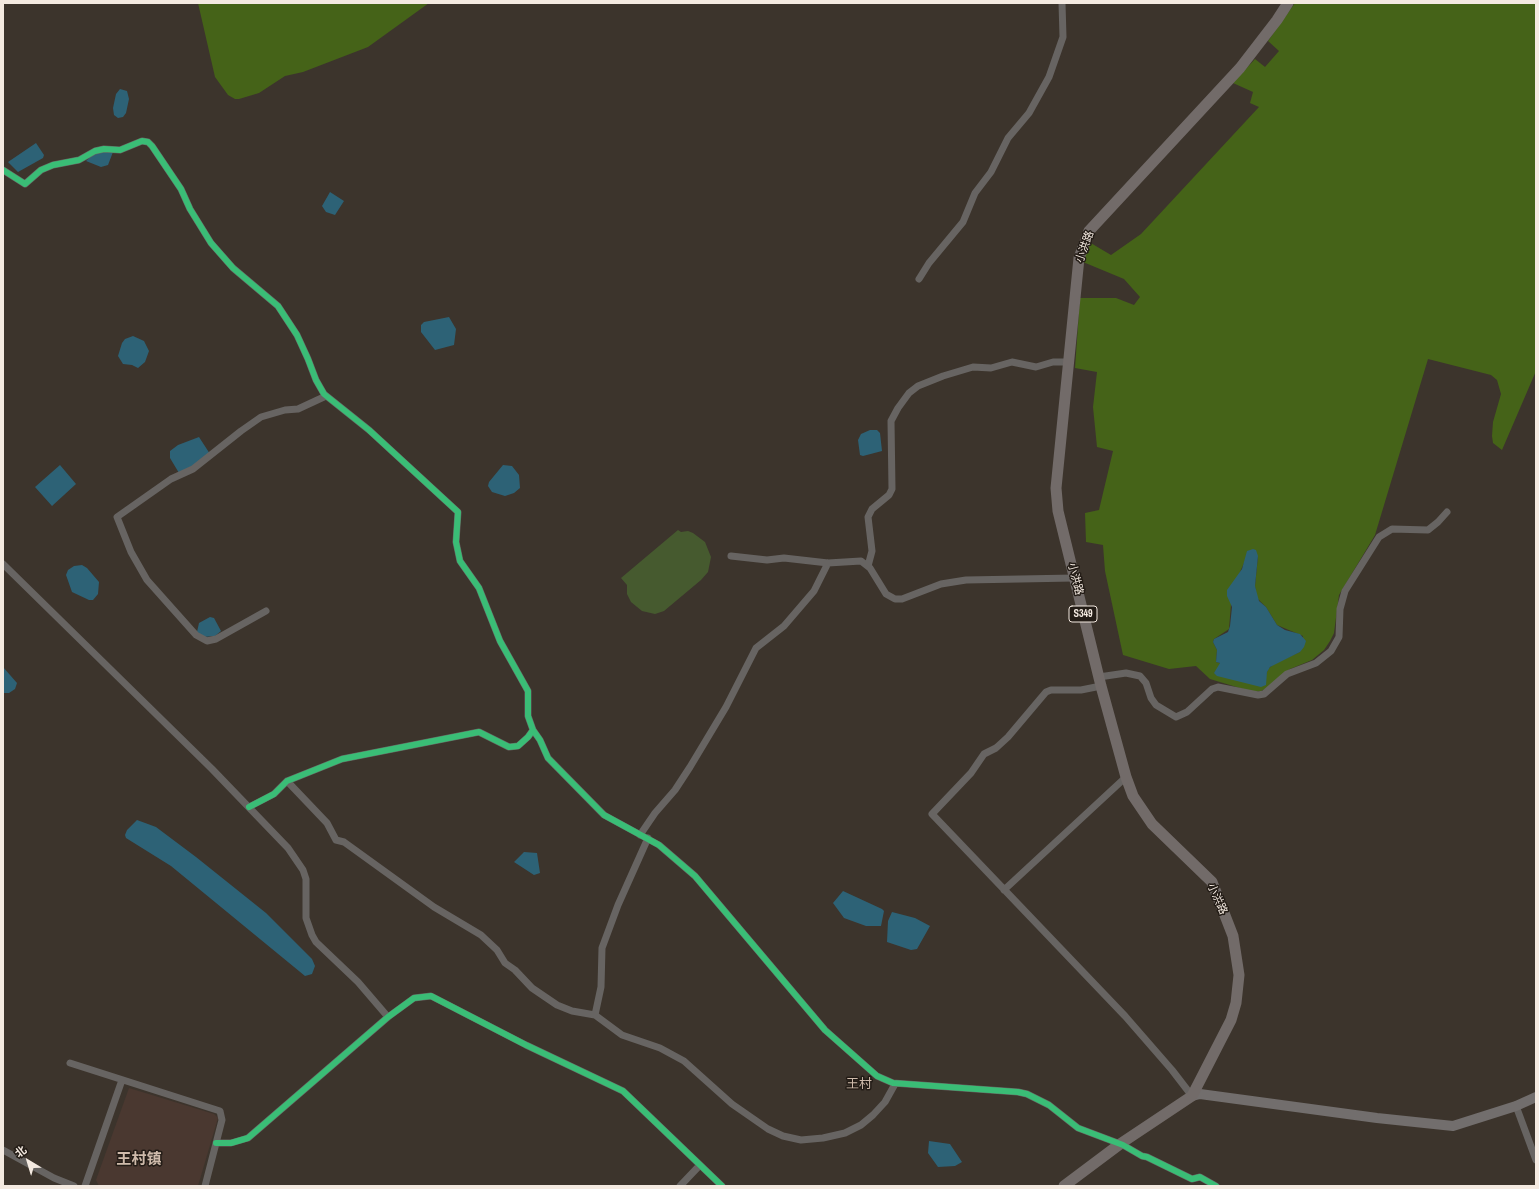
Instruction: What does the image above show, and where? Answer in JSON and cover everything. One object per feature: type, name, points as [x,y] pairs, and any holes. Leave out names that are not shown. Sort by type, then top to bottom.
[{"type":"main road","name":"小洪路","points":[[1064,1186],[1120,1144],[1192,1096],[1231,1020],[1236,1003],[1239,975],[1233,936],[1212,882],[1152,824],[1134,796],[1126,777],[1100,682],[1058,511],[1056,488],[1070,362],[1079,258],[1089,231],[1240,68],[1277,20],[1288,3]]},
{"type":"main road","points":[[1192,1096],[1200,1094],[1453,1126],[1516,1106],[1536,1096]]},
{"type":"street","points":[[919,280],[929,264],[963,222],[975,193],[991,172],[1008,138],[1029,113],[1049,77],[1063,37],[1062,3]]},
{"type":"street","points":[[3,170],[24,184],[41,170],[82,159],[95,151],[104,149],[120,150],[142,141],[148,142],[152,146],[181,189],[190,209],[211,243],[233,268],[278,306],[297,335],[316,380],[326,396],[369,430],[458,512],[456,534],[460,561],[479,588],[500,641],[528,691],[528,716],[532,730],[540,740],[548,758],[604,815],[648,838],[676,858],[695,876],[768,960],[790,990],[834,1039],[872,1072],[882,1079],[895,1084],[1018,1092],[1027,1094],[1049,1105],[1078,1128],[1120,1144],[1192,1179],[1200,1178],[1216,1186]]},
{"type":"street","points":[[868,566],[872,551],[868,517],[872,509],[889,495],[893,486],[891,421],[909,393],[918,386],[943,376],[973,367],[991,368],[1012,362],[1036,367],[1053,362],[1070,362]]},
{"type":"street","points":[[266,611],[216,639],[207,641],[196,635],[147,580],[131,552],[117,517],[171,479],[193,469],[261,417],[285,410],[298,409],[326,396]]},
{"type":"street","points":[[1192,1096],[1148,1042],[932,814],[954,789],[971,773],[984,754],[996,748],[1008,738],[1046,692],[1050,690],[1081,690],[1126,673],[1140,676],[1146,683],[1151,698],[1156,705],[1176,718],[1187,712],[1212,689],[1218,687],[1258,695],[1264,694],[1287,674],[1316,662],[1331,651],[1338,637],[1340,609],[1345,591],[1379,537],[1392,529],[1428,530],[1447,512]]},
{"type":"street","points":[[731,556],[767,560],[784,558],[828,563],[861,561],[868,566],[886,594],[896,599],[902,599],[941,584],[966,580],[1074,578]]},
{"type":"street","points":[[640,835],[655,813],[675,790],[690,767],[726,707],[756,648],[784,626],[814,591],[828,563]]},
{"type":"street","points":[[3,564],[249,807],[284,844],[302,870],[307,885],[306,918],[316,942],[358,982],[388,1017]]},
{"type":"street","points":[[249,807],[274,794],[288,781],[342,759],[479,732],[501,744],[514,747],[523,742],[532,730]]},
{"type":"street","points":[[1004,890],[1126,777]]},
{"type":"street","points":[[288,781],[327,823],[336,840],[344,842],[434,906],[481,935],[497,950],[505,963],[515,970],[532,988],[552,1002],[572,1011],[595,1015],[622,1035],[660,1048],[684,1061],[732,1104],[757,1122],[783,1136],[801,1140],[823,1138],[845,1133],[861,1125],[873,1115],[885,1102],[895,1084]]},
{"type":"street","points":[[595,1015],[601,987],[602,948],[618,904],[648,838]]},
{"type":"street","points":[[216,1143],[231,1143],[248,1138],[388,1017],[414,998],[431,996],[526,1045],[618,1087],[628,1094],[722,1186]]},
{"type":"street","points":[[70,1063],[218,1110],[221,1113],[222,1120],[204,1186]]},
{"type":"street","points":[[85,1186],[122,1080]]},
{"type":"street","points":[[1516,1106],[1536,1160]]},
{"type":"street","points":[[3,1150],[54,1178],[74,1186]]},
{"type":"street","points":[[680,1186],[700,1165]]},
{"type":"shaded area","points":[[129,1088],[214,1114],[218,1118],[198,1186],[99,1186],[96,1180]]},
{"type":"green space","points":[[198,3],[429,3],[368,47],[303,72],[285,76],[259,93],[235,99],[228,95],[215,77]]},
{"type":"green space","points":[[1295,3],[1536,3],[1536,371],[1502,450],[1493,443],[1492,436],[1493,422],[1501,394],[1497,380],[1491,375],[1428,359],[1375,535],[1339,595],[1334,633],[1330,641],[1324,650],[1312,660],[1290,669],[1268,688],[1253,692],[1210,679],[1196,666],[1169,669],[1123,655],[1105,571],[1103,545],[1086,542],[1085,513],[1099,510],[1113,451],[1097,447],[1093,407],[1097,372],[1075,368],[1080,298],[1116,298],[1134,305],[1140,297],[1124,279],[1083,262],[1089,242],[1111,255],[1141,234],[1259,107],[1250,103],[1253,92],[1233,83],[1255,59],[1265,67],[1279,51],[1268,41]],"holes":[[[1258,556],[1255,586],[1257,598],[1266,607],[1277,625],[1303,636],[1300,652],[1275,663],[1268,669],[1266,675],[1217,676],[1220,663],[1216,662],[1217,650],[1213,642],[1214,639],[1229,629],[1231,604],[1244,563]]]},
{"type":"green space","points":[[678,530],[681,532],[688,531],[693,533],[705,542],[711,557],[708,572],[701,580],[664,611],[655,614],[642,611],[631,602],[627,594],[627,585],[621,578]]},
{"type":"water","points":[[120,89],[127,91],[129,99],[126,113],[123,117],[118,118],[114,115],[113,108],[116,94]]},
{"type":"water","points":[[36,143],[44,155],[43,158],[18,172],[8,162]]},
{"type":"water","points":[[104,152],[113,152],[108,165],[101,167],[86,161],[92,155]]},
{"type":"water","points":[[330,192],[344,201],[335,215],[326,212],[322,206]]},
{"type":"water","points":[[449,317],[456,329],[454,345],[435,350],[421,332],[421,325],[424,322]]},
{"type":"water","points":[[133,336],[144,341],[149,351],[145,362],[138,368],[132,365],[123,364],[118,356],[122,343],[125,339]]},
{"type":"water","points":[[870,430],[877,430],[880,433],[882,451],[863,456],[860,455],[858,440],[861,434]]},
{"type":"water","points":[[199,437],[210,454],[198,463],[179,473],[170,458],[170,451],[178,445]]},
{"type":"water","points":[[60,465],[76,484],[52,506],[35,487]]},
{"type":"water","points":[[503,465],[512,466],[519,475],[520,488],[514,493],[505,496],[492,492],[488,486],[489,482]]},
{"type":"water","points":[[1253,549],[1256,550],[1258,556],[1255,586],[1259,601],[1266,607],[1277,625],[1285,630],[1300,634],[1306,641],[1300,652],[1270,667],[1267,672],[1266,685],[1261,687],[1217,676],[1214,673],[1220,663],[1216,662],[1217,650],[1213,642],[1214,639],[1228,632],[1230,626],[1232,607],[1227,596],[1227,590],[1242,569],[1247,551]]},
{"type":"water","points":[[82,565],[87,568],[99,582],[98,594],[93,600],[89,600],[72,592],[66,575],[68,570],[74,566]]},
{"type":"water","points":[[210,617],[214,618],[221,631],[215,636],[203,637],[197,632],[199,623]]},
{"type":"water","points":[[3,667],[17,683],[15,689],[9,693],[3,693]]},
{"type":"water","points":[[137,820],[156,827],[266,913],[312,959],[315,966],[312,974],[305,976],[171,866],[126,838],[125,835],[127,830]]},
{"type":"water","points":[[524,852],[537,853],[540,873],[534,875],[514,862]]},
{"type":"water","points":[[843,891],[882,909],[884,911],[881,926],[866,926],[844,918],[833,903]]},
{"type":"water","points":[[892,912],[915,918],[930,926],[917,949],[911,950],[887,942],[888,921]]},
{"type":"water","points":[[929,1141],[950,1144],[962,1162],[955,1166],[938,1167],[928,1153]]},
{"type":"cycle path","points":[[3,170],[25,184],[41,170],[53,165],[79,160],[95,151],[104,149],[120,150],[142,141],[148,142],[181,189],[190,209],[211,243],[233,268],[278,306],[297,335],[316,380],[324,394],[369,430],[458,512],[456,542],[460,561],[479,588],[500,641],[528,691],[528,716],[533,730],[518,746],[509,747],[479,732],[342,759],[287,781],[274,794],[249,807]]},
{"type":"cycle path","points":[[533,730],[540,740],[548,758],[604,815],[659,845],[695,876],[825,1030],[877,1076],[893,1083],[1018,1092],[1027,1094],[1049,1105],[1078,1128],[1123,1145],[1142,1156],[1192,1179],[1200,1177],[1216,1186]]},
{"type":"cycle path","points":[[216,1143],[231,1143],[248,1138],[388,1017],[414,998],[431,996],[526,1045],[623,1091],[722,1186]]},
{"type":"district","name":"王村","points":[[859,1085]]},
{"type":"district","name":"王村镇","points":[[139,1160]]}]
